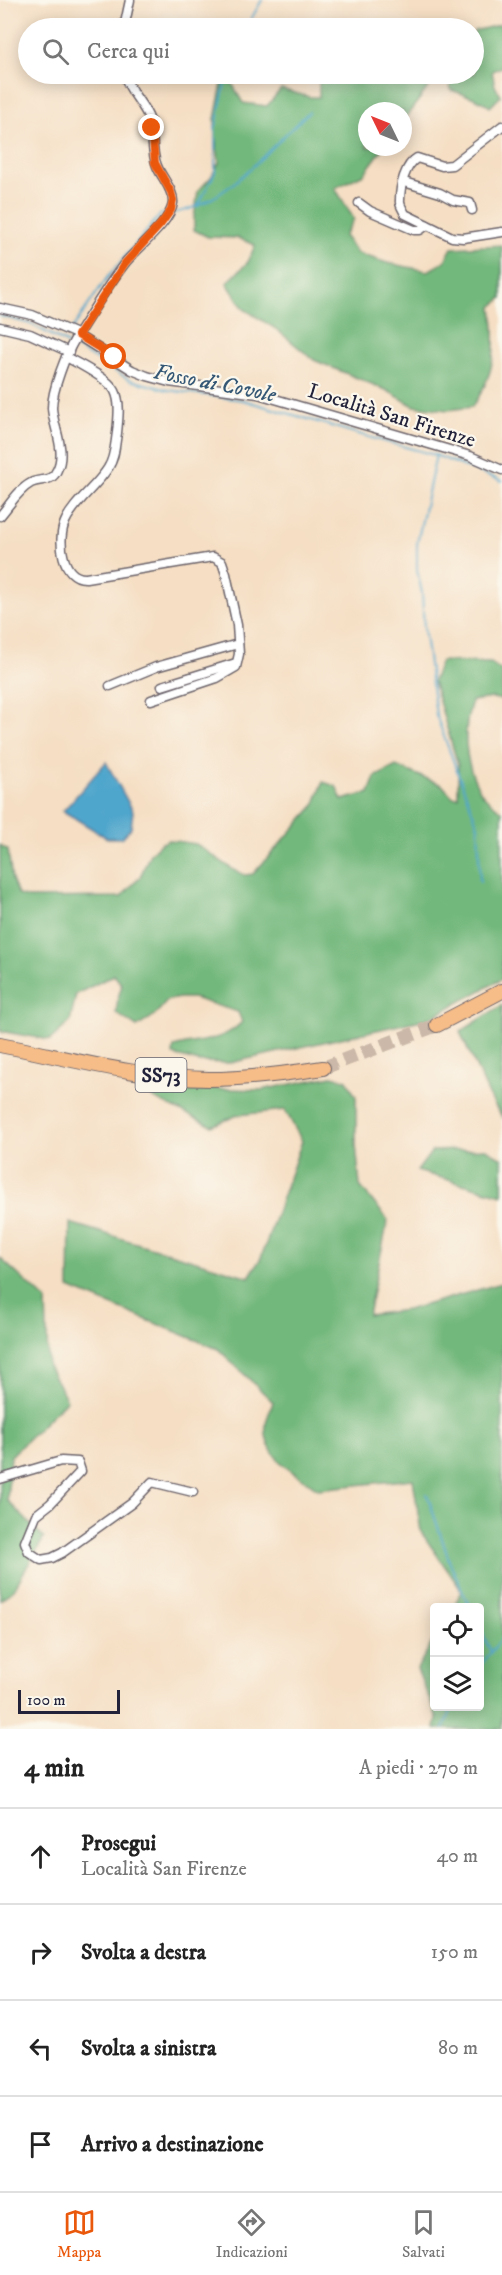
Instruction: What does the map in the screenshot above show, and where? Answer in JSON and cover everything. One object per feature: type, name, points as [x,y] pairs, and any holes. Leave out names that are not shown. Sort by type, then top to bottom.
[{"type":"main road","points":[[436,1025],[502,992]]},
{"type":"main road","name":"SS73","points":[[0,1045],[140,1073],[208,1079],[270,1076],[323,1068]]},
{"type":"street","points":[[125,18],[128,1]]},
{"type":"street","points":[[0,516],[26,486],[33,481],[45,481],[57,472],[60,463],[58,431],[52,407],[68,352],[76,336],[125,263],[171,210],[173,200],[171,192],[155,163],[149,118],[127,84]]},
{"type":"street","points":[[502,126],[452,165],[442,166],[417,158],[412,160],[406,169],[400,200],[405,214],[452,237],[502,232]]},
{"type":"street","points":[[404,182],[441,193],[453,200],[470,203],[472,210]]},
{"type":"street","points":[[359,203],[370,211],[414,230],[420,230],[427,225]]},
{"type":"street","name":"Località San Firenze","points":[[0,308],[32,315],[59,326],[132,370],[147,376],[169,382],[258,394],[470,456],[502,470]]},
{"type":"street","points":[[0,327],[30,334],[68,352],[109,384],[115,392],[118,416],[115,445],[109,468],[64,523],[63,555],[73,574],[86,578],[213,557],[222,562],[237,625],[236,667],[217,678],[151,700]]},
{"type":"street","points":[[110,686],[156,667],[238,644]]},
{"type":"street","points":[[162,686],[237,662]]},
{"type":"street","points":[[0,1479],[61,1461],[78,1462],[81,1471],[50,1504],[36,1515],[29,1529],[25,1542],[29,1552],[41,1560],[62,1553],[132,1503],[152,1482],[193,1492]]},
{"type":"green space","points":[[502,24],[502,67],[492,71],[495,86],[501,96],[490,107],[475,98],[451,90],[450,84],[484,84],[484,28]]},
{"type":"green space","points":[[222,84],[233,84],[243,103],[267,106],[281,89],[310,97],[319,97],[319,84],[431,84],[412,109],[412,102],[358,102],[358,156],[377,156],[364,174],[335,188],[354,219],[344,236],[357,253],[387,263],[428,271],[444,262],[452,248],[502,245],[502,298],[492,307],[493,359],[486,383],[472,407],[448,410],[414,406],[386,390],[314,360],[276,329],[244,309],[227,283],[248,262],[255,245],[238,238],[208,237],[194,230],[198,191],[211,177],[219,162],[215,119]]},
{"type":"green space","points":[[441,661],[491,663],[502,671],[502,700],[493,698],[472,701],[467,724],[466,747],[475,782],[485,797],[502,811],[502,979],[430,1018],[230,1063],[199,1062],[173,1055],[174,1047],[226,1034],[242,1022],[238,1012],[193,998],[180,998],[168,1000],[155,1015],[137,1027],[116,1013],[122,985],[114,975],[76,994],[70,1022],[50,1040],[0,1031],[0,845],[8,850],[12,880],[18,895],[29,898],[121,897],[140,877],[150,854],[160,844],[169,840],[196,844],[234,870],[245,875],[253,874],[314,806],[323,782],[336,786],[342,800],[369,793],[375,777],[396,766],[442,785],[453,797],[458,797],[458,765],[433,681]]},
{"type":"green space","points":[[502,1005],[502,1117],[491,1099],[460,1032]]},
{"type":"green space","points":[[332,1076],[347,1080],[356,1097],[356,1145],[360,1186],[388,1220],[368,1315],[407,1310],[502,1283],[502,1729],[435,1729],[437,1718],[434,1711],[484,1711],[484,1603],[455,1603],[462,1591],[421,1532],[413,1479],[318,1489],[290,1470],[275,1455],[266,1436],[267,1421],[273,1402],[218,1349],[69,1288],[70,1223],[249,1277],[261,1258],[302,1141],[285,1110],[238,1115],[212,1126],[153,1098],[144,1086],[261,1090]]},
{"type":"green space","points":[[486,1149],[502,1158],[502,1195],[417,1171],[432,1151]]},
{"type":"green space","points":[[0,1258],[46,1300],[48,1366],[67,1400],[11,1456],[7,1500],[44,1538],[14,1589],[0,1600]]},
{"type":"green space","points":[[430,1646],[430,1701],[417,1669]]},
{"type":"water","points":[[106,762],[133,811],[131,828],[122,838],[107,838],[63,811]]},
{"type":"waterway","points":[[252,18],[262,0]]},
{"type":"waterway","points":[[198,206],[215,172],[215,129],[225,84]]},
{"type":"waterway","points":[[172,213],[192,208],[229,187],[309,112]]},
{"type":"waterway","points":[[72,329],[107,278],[161,214],[166,214]]},
{"type":"waterway","name":"Fosso di Covole","points":[[0,316],[31,324],[68,344]]},
{"type":"waterway","name":"Fosso di Covole","points":[[73,346],[130,380],[168,390],[243,400],[435,455],[502,481]]},
{"type":"waterway","points":[[436,455],[417,544],[417,570],[422,593],[424,628],[436,715],[478,826],[480,882]]},
{"type":"waterway","points":[[427,1494],[450,1563],[468,1603]]},
{"type":"waterway","points":[[484,1637],[491,1652]]},
{"type":"waterway","points":[[484,1661],[502,1638]]},
{"type":"waterway","points":[[444,1729],[451,1711]]},
{"type":"tunnel","points":[[323,1068],[437,1025]]},
{"type":"route","points":[[114,357],[78,335],[125,263],[171,210],[173,200],[171,192],[155,163],[152,128]]}]
